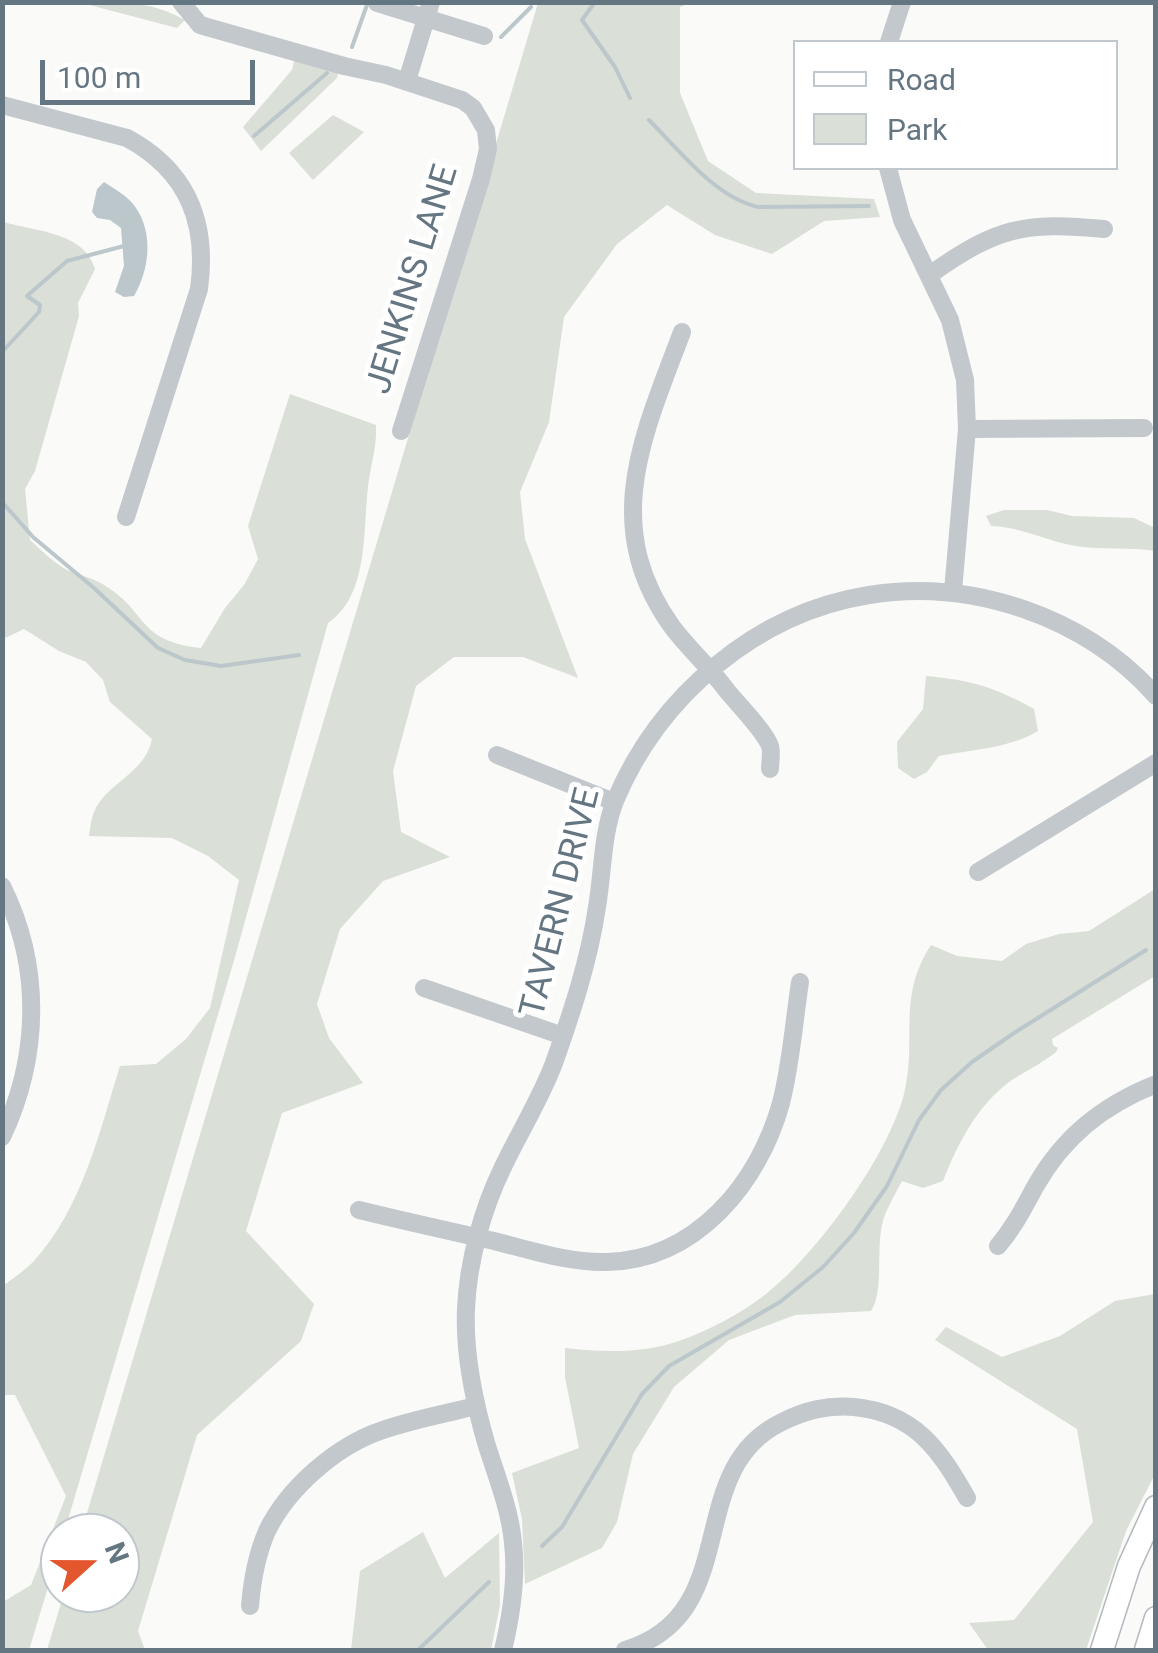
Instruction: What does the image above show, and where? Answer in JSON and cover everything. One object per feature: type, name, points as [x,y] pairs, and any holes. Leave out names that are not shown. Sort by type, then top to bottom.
[{"type":"main road","points":[[1102,1650],[1129,1566],[1156,1507]]},
{"type":"main road","points":[[1146,1650],[1156,1618]]},
{"type":"street","name":"JENKINS LANE","points":[[181,2],[200,26],[406,81],[462,100],[481,118],[488,142],[481,180],[401,431]]},
{"type":"street","points":[[890,40],[902,2]]},
{"type":"street","points":[[377,3],[428,11],[484,36]]},
{"type":"street","points":[[406,81],[428,11]]},
{"type":"street","points":[[2,105],[127,138],[141,146],[176,178],[196,218],[202,252],[199,289],[126,516]]},
{"type":"street","points":[[889,170],[902,220],[930,274],[957,344],[965,380],[966,429],[953,591]]},
{"type":"street","points":[[930,274],[980,241],[1009,231],[1056,224],[1104,229]]},
{"type":"street","points":[[682,332],[640,443],[631,506],[632,533],[638,562],[654,598],[674,630],[710,668],[770,745],[770,769]]},
{"type":"street","points":[[966,429],[1144,428]]},
{"type":"street","name":"TAVERN DRIVE","points":[[503,1650],[512,1595],[514,1543],[476,1406],[466,1313],[478,1238],[502,1169],[540,1095],[587,964],[614,802],[657,729],[710,668],[751,638],[813,608],[898,591],[953,591],[1040,616],[1104,648],[1156,696]]},
{"type":"street","points":[[497,756],[614,802]]},
{"type":"street","points":[[978,872],[1156,763]]},
{"type":"street","points":[[2,886],[26,945],[32,1011],[26,1068],[2,1137]]},
{"type":"street","points":[[359,1210],[584,1262],[610,1262],[654,1253],[696,1232],[748,1178],[773,1127],[782,1100],[800,982]]},
{"type":"street","points":[[424,988],[563,1036]]},
{"type":"street","points":[[998,1246],[1021,1218],[1035,1187],[1054,1160],[1087,1121],[1120,1098],[1156,1084]]},
{"type":"street","points":[[250,1606],[252,1580],[266,1534],[308,1478],[346,1448],[376,1432],[476,1406]]},
{"type":"street","points":[[634,1649],[680,1614],[696,1590],[707,1564],[722,1496],[738,1461],[765,1432],[793,1416],[838,1406],[890,1416],[924,1436],[945,1460],[967,1498]]},
{"type":"green space","points":[[82,3],[147,6],[185,20],[177,28]]},
{"type":"green space","points":[[538,3],[690,3],[680,7],[680,93],[708,161],[756,193],[874,199],[880,217],[824,221],[772,254],[715,235],[667,205],[617,244],[564,317],[549,422],[520,492],[525,539],[578,678],[523,657],[454,657],[416,686],[393,771],[401,832],[450,857],[383,881],[340,929],[317,1004],[329,1038],[363,1083],[282,1113],[246,1231],[314,1304],[301,1341],[197,1435],[138,1631],[145,1650],[47,1650],[58,1613],[140,1613],[140,1513],[87,1513]]},
{"type":"green space","points":[[295,57],[339,69],[337,78],[261,151],[243,127],[292,70]]},
{"type":"green space","points":[[333,115],[364,132],[313,180],[289,153]]},
{"type":"green space","points":[[3,222],[70,240],[81,247],[95,269],[78,303],[79,316],[35,471],[25,489],[30,540],[62,567],[118,595],[153,632],[165,639],[201,648],[258,559],[248,526],[290,394],[376,425],[358,577],[352,595],[328,623],[233,964],[70,1513],[59,1513],[66,1496],[15,1395],[3,1395],[3,1286],[33,1262],[50,1241],[77,1194],[120,1066],[156,1064],[186,1039],[210,1008],[239,880],[208,856],[172,838],[89,836],[100,802],[142,761],[152,739],[110,702],[103,680],[86,662],[24,629],[3,639]]},
{"type":"green space","points":[[1004,510],[1134,518],[1155,528],[1155,551],[1076,546],[991,526],[986,516]]},
{"type":"green space","points":[[926,676],[982,686],[1020,701],[1034,709],[1038,731],[1002,745],[939,756],[927,772],[914,779],[898,768],[897,742],[923,709]]},
{"type":"green space","points":[[1155,889],[1155,976],[1052,1039],[1058,1048],[1056,1052],[1009,1082],[978,1114],[943,1181],[923,1188],[902,1181],[882,1225],[877,1293],[871,1311],[795,1315],[729,1340],[674,1387],[633,1454],[617,1522],[602,1548],[525,1584],[522,1519],[512,1473],[579,1448],[565,1377],[565,1348],[636,1350],[690,1337],[757,1301],[807,1255],[867,1174],[896,1119],[908,1074],[914,983],[931,945],[957,956],[1002,961],[1026,944],[1059,934],[1089,931]]},
{"type":"green space","points":[[1155,1294],[1155,1474],[1126,1531],[1086,1650],[988,1650],[969,1623],[1014,1620],[1093,1522],[1077,1429],[935,1340],[946,1327],[1002,1357],[1060,1336],[1115,1301]]},
{"type":"green space","points":[[423,1532],[445,1578],[499,1533],[500,1605],[491,1650],[351,1650],[360,1571]]},
{"type":"green space","points":[[40,1562],[40,1613],[29,1650],[3,1650],[3,1602],[31,1585]]},
{"type":"shaded area","points":[[104,182],[133,204],[145,229],[146,264],[134,296],[124,297],[115,292],[124,266],[121,228],[92,212],[97,189]]},
{"type":"waterway","points":[[352,47],[368,2]]},
{"type":"waterway","points":[[595,2],[582,20],[615,67],[630,98]]},
{"type":"waterway","points":[[501,37],[531,7]]},
{"type":"waterway","points":[[254,136],[327,73]]},
{"type":"waterway","points":[[649,120],[699,171],[742,202],[758,207],[869,206]]},
{"type":"waterway","points":[[2,352],[39,312],[40,305],[27,296],[67,261],[124,246]]},
{"type":"waterway","points":[[2,502],[33,537],[158,648],[185,660],[221,666],[299,655]]},
{"type":"waterway","points":[[542,1546],[562,1527],[642,1394],[669,1366],[780,1302],[823,1267],[854,1233],[887,1186],[919,1120],[941,1090],[1014,1033],[1146,950]]},
{"type":"waterway","points":[[418,1650],[489,1582]]}]
